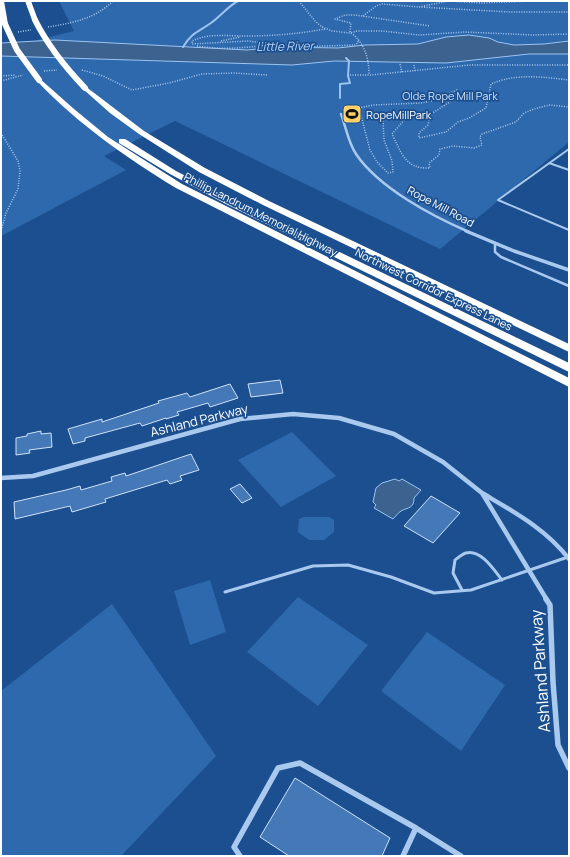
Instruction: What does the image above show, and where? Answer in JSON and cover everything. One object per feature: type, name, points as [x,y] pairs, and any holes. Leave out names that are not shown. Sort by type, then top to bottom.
[{"type":"highway","name":"Phillip Landrum Memorial Highway","points":[[1,1],[5,24],[17,50],[39,80],[77,117],[130,156],[196,195],[569,383]]},
{"type":"highway","name":"Phillip Landrum Memorial Highway","points":[[28,1],[40,32],[59,60],[85,88],[137,130],[191,164],[295,217],[569,348]]},
{"type":"highway","name":"Northwest Corridor Express Lanes","points":[[77,117],[108,132],[154,161],[205,189],[297,236],[569,368]]},
{"type":"street","name":"Rope Mill Road","points":[[341,114],[349,139],[358,158],[392,190],[419,207],[462,229],[569,270]]},
{"type":"street","name":"Ashland Parkway","points":[[1,478],[33,476],[240,419],[293,414],[339,418],[394,434],[443,462],[482,493],[532,524],[563,550],[568,558]]},
{"type":"street","name":"Ashland Parkway","points":[[482,493],[550,604],[553,682],[558,745],[569,768]]},
{"type":"street","points":[[240,856],[234,847],[278,768],[300,763],[416,828],[461,856]]},
{"type":"street","points":[[403,856],[416,828]]},
{"type":"lane","points":[[569,149],[498,200],[569,230]]},
{"type":"lane","points":[[549,163],[569,170]]},
{"type":"lane","points":[[495,242],[495,252],[501,257],[569,286]]},
{"type":"lane","points":[[462,590],[453,573],[455,560],[465,553],[475,553],[489,564],[502,580]]},
{"type":"lane","points":[[225,592],[312,566],[348,565],[391,576],[434,594],[471,590],[568,558]]},
{"type":"path","points":[[45,27],[80,20],[99,14],[112,1]]},
{"type":"path","points":[[299,1],[315,21],[325,29]]},
{"type":"path","points":[[419,7],[448,1],[481,3],[532,1]]},
{"type":"path","points":[[363,16],[370,12],[375,6],[382,4],[510,12],[569,12]]},
{"type":"path","points":[[350,33],[351,23],[336,19],[345,15],[363,16],[430,26]]},
{"type":"path","points":[[14,32],[33,29]]},
{"type":"path","points":[[189,40],[218,36],[309,32],[325,29],[350,33],[369,31],[419,35],[465,32],[533,35],[569,34]]},
{"type":"path","points":[[350,33],[360,40],[370,64],[369,75]]},
{"type":"path","points":[[195,44],[215,42],[244,36]]},
{"type":"path","points":[[192,40],[192,44],[208,48],[275,45]]},
{"type":"path","points":[[215,42],[259,42],[295,47],[355,45],[358,43],[358,40],[360,40]]},
{"type":"path","points":[[400,64],[402,72]]},
{"type":"path","points":[[414,65],[415,70]]},
{"type":"path","points":[[350,75],[369,75],[470,65],[569,65]]},
{"type":"path","points":[[41,72],[63,70]]},
{"type":"path","points":[[78,70],[103,76],[132,90],[202,74],[234,73],[267,75]]},
{"type":"path","points":[[1,80],[26,74]]},
{"type":"path","points":[[1,76],[21,76]]},
{"type":"path","points":[[349,106],[359,108],[372,105],[421,103],[431,101],[457,90],[456,98],[431,114],[430,123],[425,130],[419,133],[419,138],[440,134],[454,129],[458,122],[469,118],[486,108],[491,84],[502,79],[533,76],[569,80]]},
{"type":"path","points":[[359,108],[376,161],[388,173],[393,172],[392,161],[384,140],[382,122],[386,118],[392,117],[405,119],[392,134],[406,163],[419,169],[430,168],[429,163],[439,155],[440,149],[453,146],[474,148],[482,145],[480,137],[482,134],[516,122],[524,113],[549,105],[569,107]]},
{"type":"path","points":[[1,133],[18,161],[20,171],[18,189],[6,213],[1,231]]},
{"type":"green space","name":"Olde Rope Mill Park","points":[[59,1],[569,1],[569,142],[440,249],[175,121],[104,156],[126,170],[1,236],[1,49],[74,31]]},
{"type":"green space","points":[[292,432],[336,476],[281,507],[238,460]]},
{"type":"green space","points":[[304,517],[329,517],[334,520],[334,532],[324,540],[309,540],[298,532],[299,519]]},
{"type":"green space","points":[[210,580],[226,632],[190,645],[174,591]]},
{"type":"green space","points":[[298,597],[368,645],[318,706],[247,652]]},
{"type":"green space","points":[[112,604],[216,756],[121,856],[1,856],[1,691]]},
{"type":"green space","points":[[427,632],[505,685],[461,751],[381,691]]},
{"type":"shaded area","points":[[469,35],[489,38],[498,42],[514,45],[569,41],[569,54],[529,54],[446,63],[334,61],[292,65],[1,56],[1,43],[55,40],[247,50],[280,47],[338,48],[365,45],[418,44],[446,37]]},
{"type":"shaded area","points":[[395,479],[399,481],[402,479],[421,490],[414,498],[412,506],[401,511],[393,519],[374,508],[376,505],[373,502],[376,488],[382,483]]},
{"type":"building","points":[[280,380],[283,393],[251,397],[248,384]]},
{"type":"building","points":[[230,384],[238,398],[210,407],[208,403],[177,412],[179,415],[142,426],[140,423],[85,438],[85,441],[73,444],[68,429],[102,419],[102,422],[159,403],[158,401],[187,393],[190,397]]},
{"type":"building","points":[[41,431],[41,434],[51,433],[52,447],[29,450],[30,453],[16,455],[16,438]]},
{"type":"building","points":[[191,454],[199,470],[180,476],[182,480],[170,484],[167,480],[105,499],[106,502],[72,512],[70,506],[15,519],[14,502],[80,486],[81,490],[112,481],[111,477],[125,473],[126,476]]},
{"type":"building","points":[[240,484],[252,498],[242,503],[230,489]]},
{"type":"building","points":[[431,496],[460,513],[433,543],[404,526]]},
{"type":"building","points":[[295,778],[390,838],[382,856],[289,856],[260,837]]},
{"type":"waterway","points":[[183,47],[192,35],[211,23],[238,1]]},
{"type":"waterway","points":[[340,98],[340,84],[350,83],[348,76],[349,61],[346,58]]},
{"type":"place","name":"RopeMillPark","points":[[352,114]]},
{"type":"water label","name":"Little River","points":[[285,46]]}]
